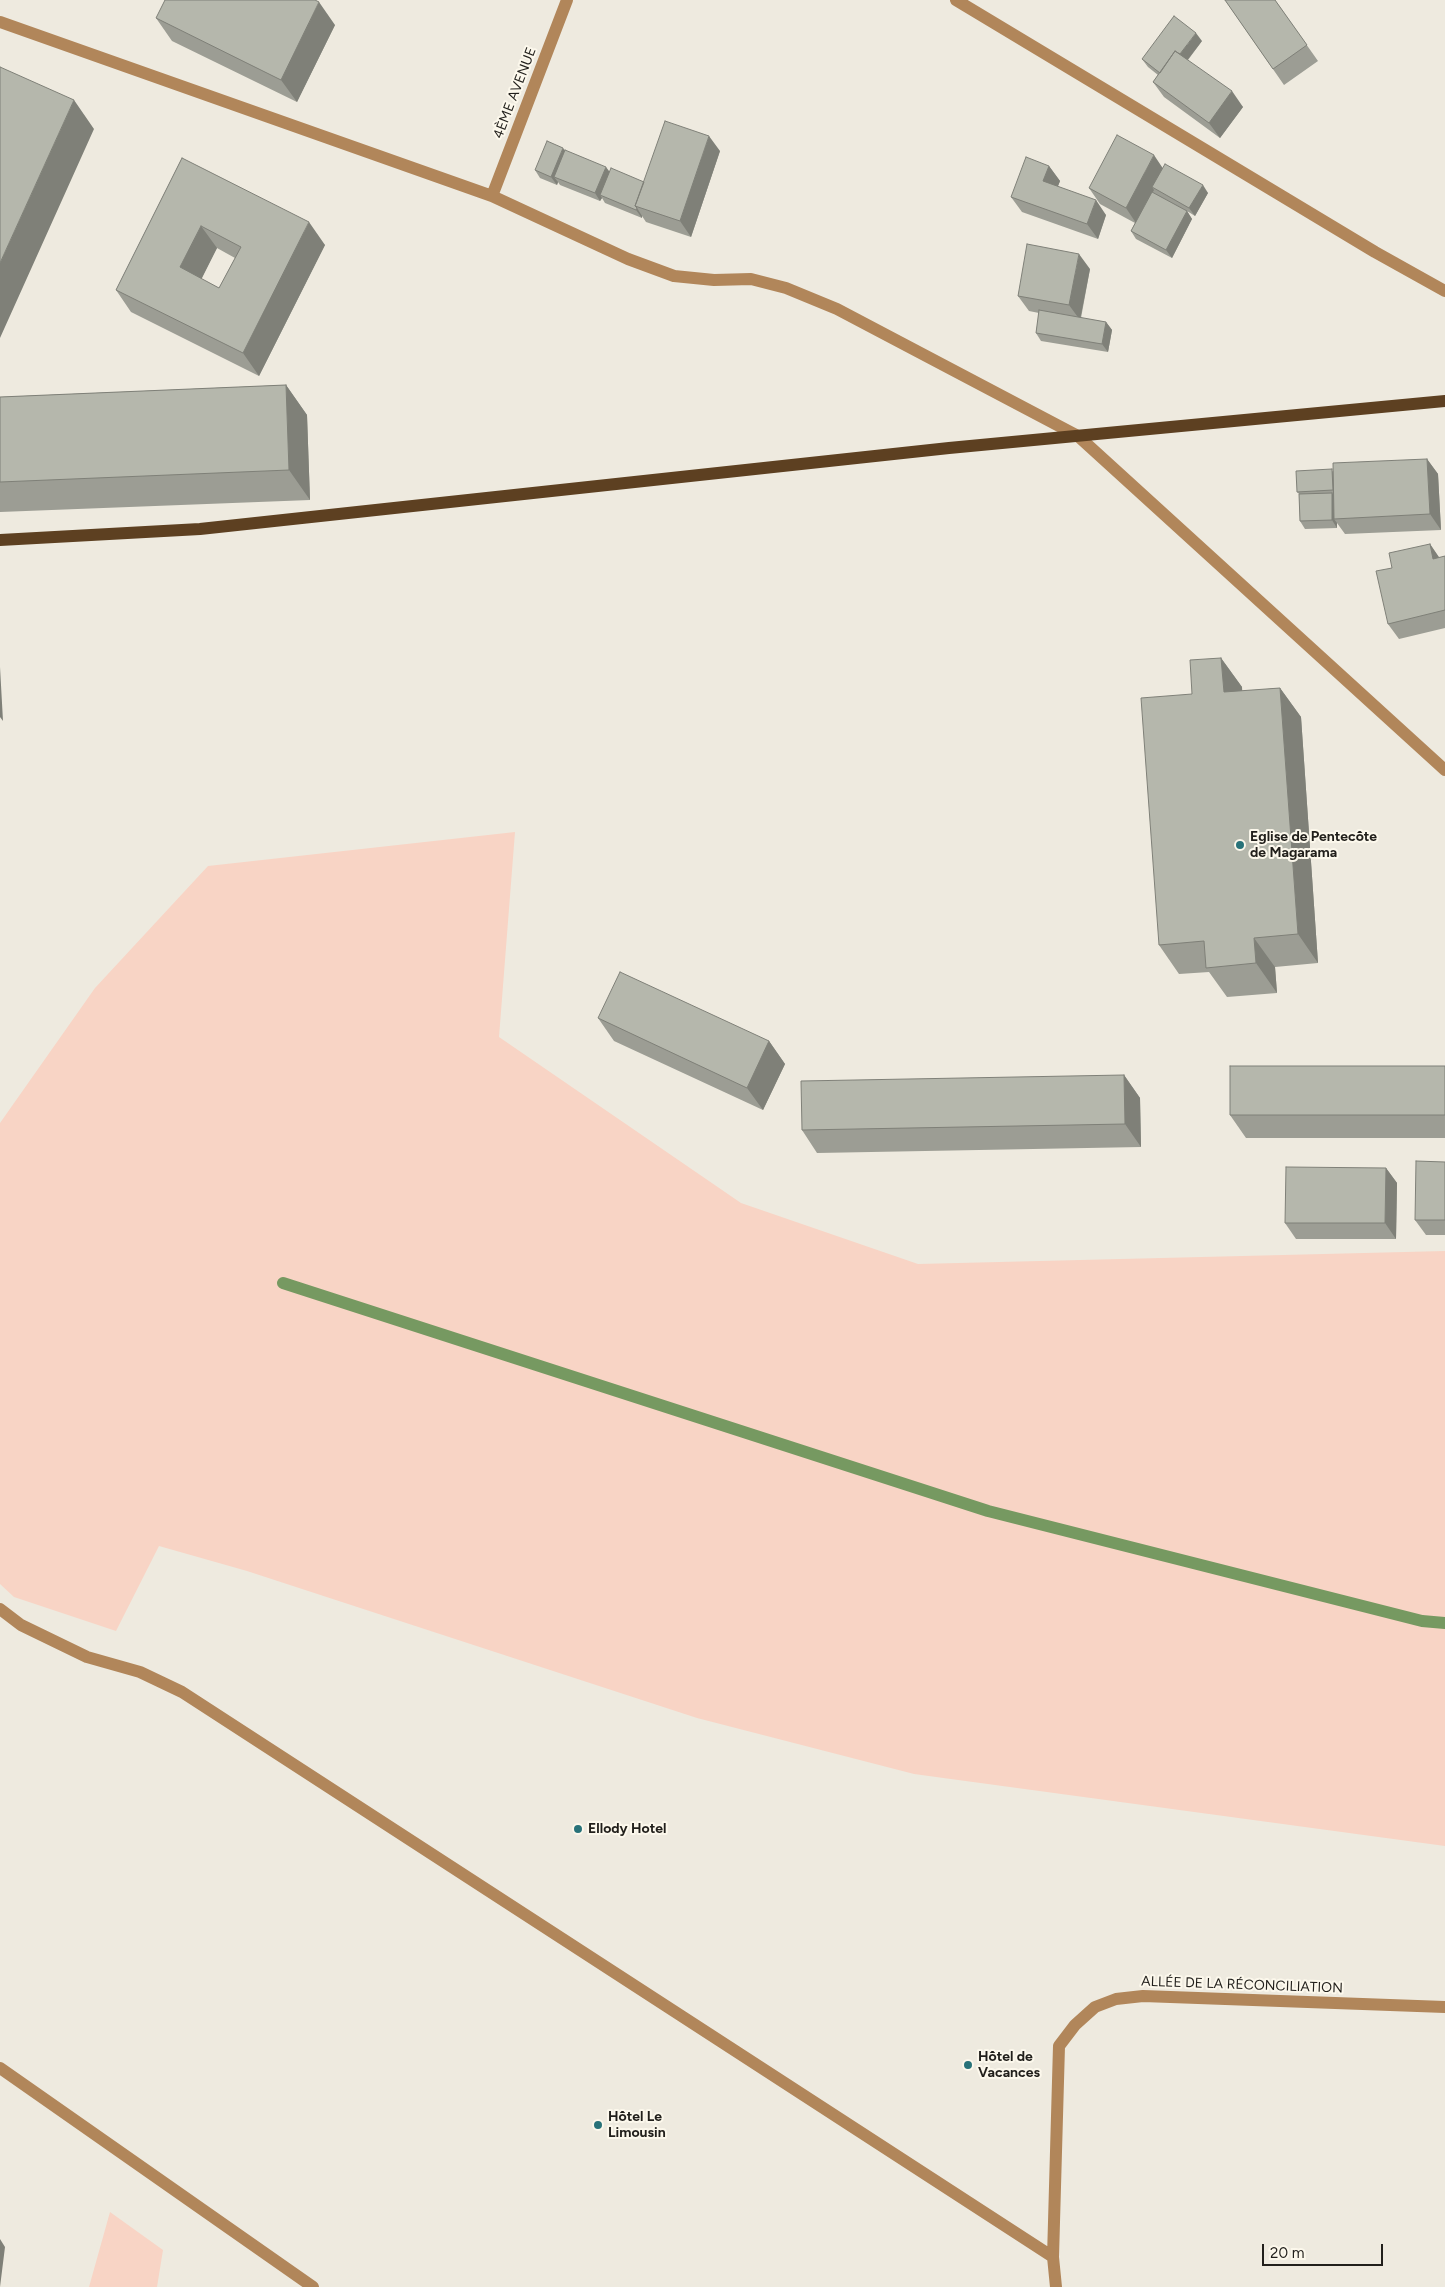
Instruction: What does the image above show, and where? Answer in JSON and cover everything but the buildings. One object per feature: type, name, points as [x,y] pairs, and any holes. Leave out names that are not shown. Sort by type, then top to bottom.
[{"type":"main road","points":[[0,540],[200,528],[677,476],[1445,401]]},
{"type":"street","name":"4ÈME AVENUE","points":[[492,196],[567,0]]},
{"type":"street","points":[[956,0],[1375,252],[1445,291]]},
{"type":"street","points":[[0,22],[492,196],[628,259],[674,276],[714,280],[751,279],[794,292],[836,309],[1078,436],[1445,770]]},
{"type":"street","points":[[0,1609],[21,1625],[87,1657],[140,1672],[182,1692],[1053,2257]]},
{"type":"street","name":"ALLÉE DE LA RÉCONCILIATION","points":[[1056,2287],[1053,2257],[1059,2046],[1075,2025],[1095,2006],[1116,1999],[1143,1996],[1445,2007]]},
{"type":"street","points":[[0,2068],[313,2287]]},
{"type":"shaded area","points":[[515,832],[499,1037],[741,1203],[918,1264],[1445,1251],[1445,1846],[914,1774],[697,1718],[247,1571],[159,1546],[116,1631],[14,1597],[0,1584],[0,1123],[95,988],[208,866]]},
{"type":"shaded area","points":[[110,2212],[163,2250],[157,2287],[89,2287]]},
{"type":"waterway","points":[[283,1283],[988,1511],[1422,1621],[1445,1623]]},
{"type":"place","name":"Eglise de Pentecôte de Magarama","points":[[1240,845]]},
{"type":"place","name":"Ellody Hotel","points":[[578,1829]]},
{"type":"place","name":"Hôtel de Vacances","points":[[968,2065]]},
{"type":"place","name":"Hôtel Le Limousin","points":[[598,2125]]}]
